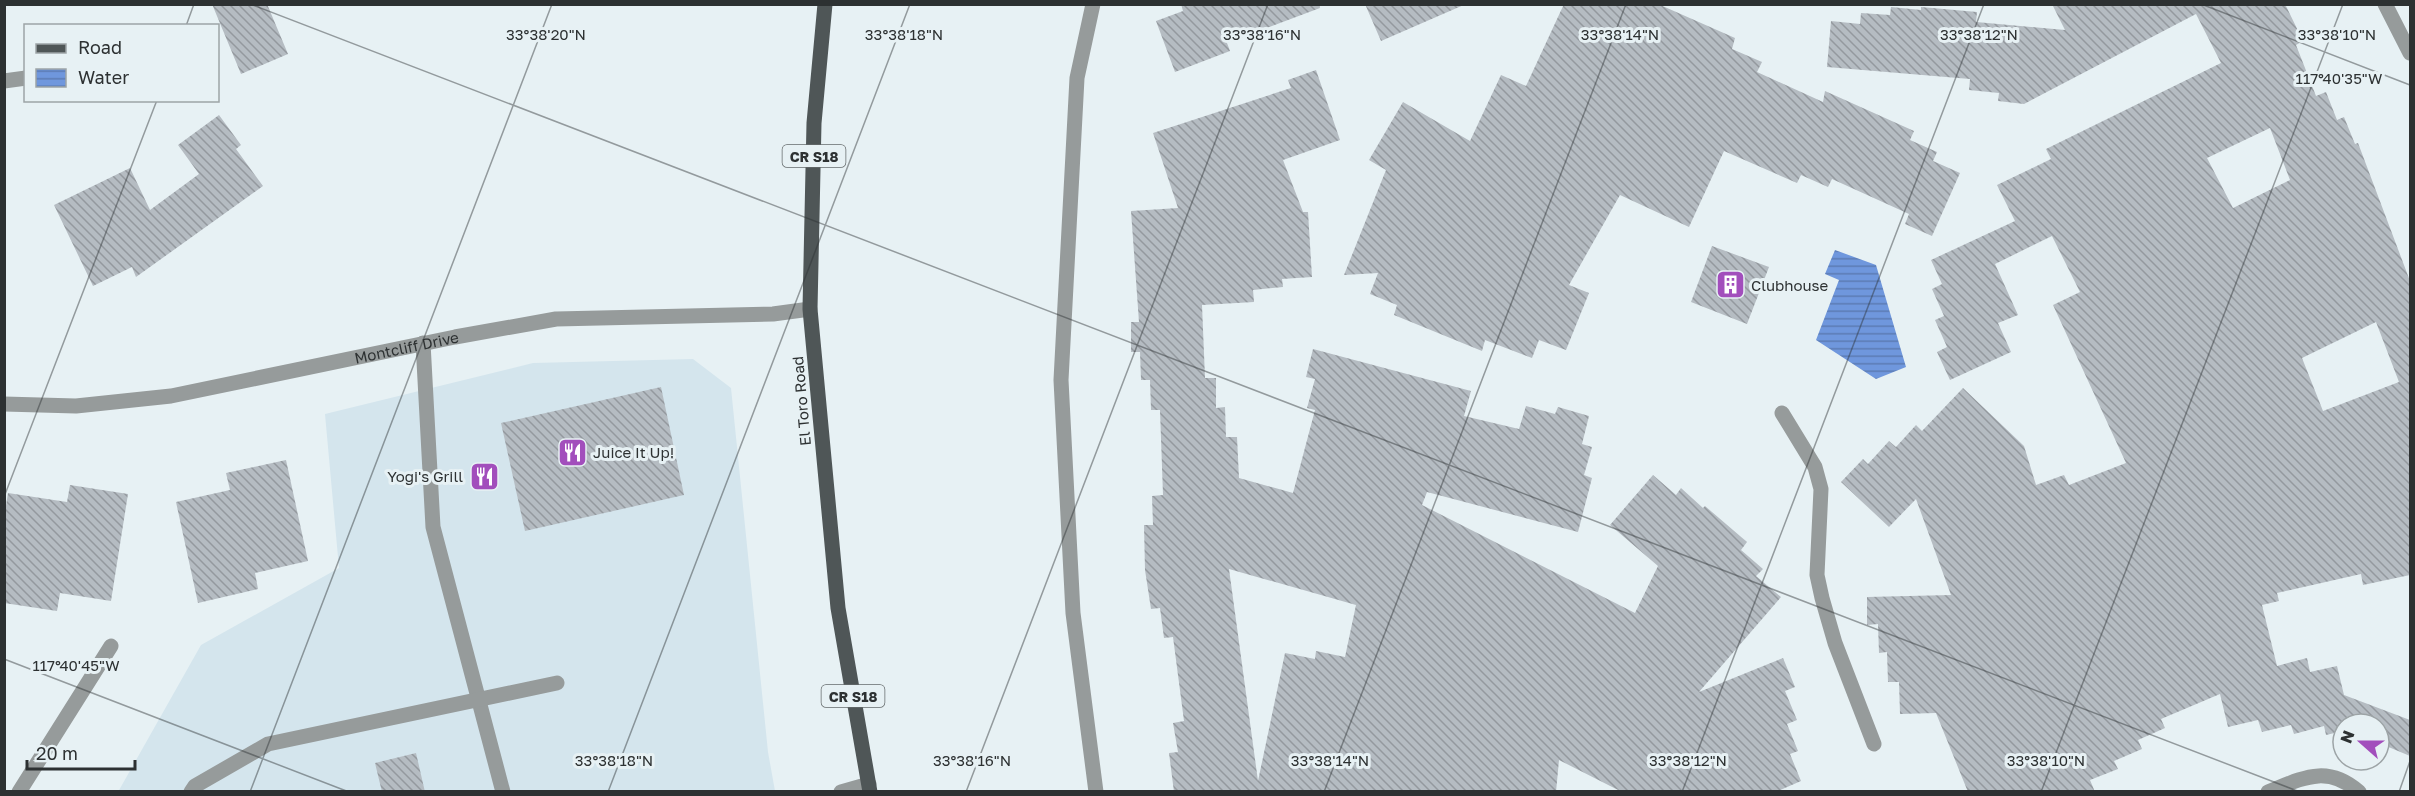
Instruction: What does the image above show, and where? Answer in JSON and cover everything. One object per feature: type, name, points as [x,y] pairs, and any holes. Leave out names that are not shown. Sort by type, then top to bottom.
[{"type":"main road","name":"El Toro Road","points":[[825,4],[814,123],[810,309],[838,608],[869,788]]},
{"type":"street","points":[[1093,4],[1077,78],[1061,380],[1073,613],[1096,792]]},
{"type":"street","points":[[2385,4],[2410,53]]},
{"type":"street","points":[[4,81],[24,78]]},
{"type":"street","name":"Montcliff Drive","points":[[4,404],[76,406],[171,396],[423,343],[556,319],[773,314],[810,309]]},
{"type":"street","points":[[423,343],[433,527],[503,792]]},
{"type":"street","points":[[1782,413],[1815,467],[1821,489],[1817,575],[1834,643],[1874,744]]},
{"type":"street","points":[[20,792],[111,646]]},
{"type":"street","points":[[191,792],[195,786],[268,744],[557,683]]},
{"type":"street","points":[[2268,792],[2306,777],[2326,774],[2342,778],[2359,792]]},
{"type":"street","points":[[841,792],[869,788]]},
{"type":"shaded area","points":[[693,359],[731,388],[768,752],[775,791],[118,792],[201,645],[339,568],[325,414],[533,363]]},
{"type":"water","points":[[1835,250],[1876,265],[1906,367],[1876,379],[1816,340],[1839,280],[1825,274]]},
{"type":"building","points":[[212,4],[267,4],[288,54],[241,74]]},
{"type":"building","points":[[1181,4],[1319,4],[1320,8],[1227,43],[1230,51],[1175,72],[1156,21],[1183,11]]},
{"type":"building","points":[[1365,4],[1466,4],[1381,41]]},
{"type":"building","points":[[1564,4],[1658,4],[1735,38],[1732,49],[1762,62],[1757,72],[1823,102],[1825,91],[1914,131],[1910,140],[1937,152],[1933,161],[1960,173],[1932,236],[1905,224],[1909,214],[1832,179],[1828,187],[1801,175],[1797,183],[1724,151],[1689,227],[1620,195],[1569,285],[1589,293],[1566,350],[1539,340],[1532,358],[1485,340],[1482,351],[1394,315],[1397,305],[1370,294],[1378,273],[1344,275],[1386,170],[1369,160],[1403,102],[1470,141],[1501,75],[1526,86]]},
{"type":"building","points":[[2052,4],[2285,4],[2303,41],[2296,45],[2316,96],[2326,92],[2337,120],[2344,117],[2355,144],[2358,143],[2410,281],[2410,575],[2363,585],[2361,574],[2277,593],[2279,601],[2262,605],[2277,666],[2307,658],[2310,672],[2337,666],[2344,695],[2389,712],[2331,712],[2331,734],[2326,735],[2324,726],[2294,734],[2291,725],[2262,732],[2258,720],[2228,727],[2220,694],[2161,719],[2165,728],[2138,740],[2142,749],[2114,761],[2118,769],[2090,780],[2095,792],[1968,792],[1936,713],[1900,714],[1899,682],[1888,682],[1887,652],[1879,653],[1878,624],[1867,625],[1867,597],[1951,595],[1916,499],[1889,527],[1841,482],[1863,459],[1868,464],[1889,441],[1896,447],[1916,425],[1922,431],[1963,388],[2024,446],[2036,485],[2064,475],[2069,485],[2126,463],[2053,305],[2080,292],[2052,236],[1995,264],[2018,315],[1998,323],[2011,352],[1950,380],[1937,352],[1947,347],[1935,320],[1944,316],[1932,289],[1942,284],[1931,260],[2015,221],[1997,185],[2051,159],[2046,149],[2221,63],[2196,14],[2024,104],[1998,101],[1999,93],[1969,90],[1970,79],[1827,67],[1831,21],[1860,24],[1861,13],[1890,15],[1891,7],[1921,10],[1921,7],[1977,12],[1976,22],[2065,30]],"holes":[[[2270,128],[2290,180],[2233,208],[2207,158]],[[2376,322],[2399,382],[2323,411],[2302,358]]]},
{"type":"building","points":[[1316,70],[1340,140],[1283,160],[1303,212],[1308,212],[1312,277],[1282,279],[1283,287],[1253,290],[1254,302],[1202,305],[1205,378],[1216,378],[1216,408],[1225,407],[1226,437],[1237,437],[1239,478],[1293,493],[1315,410],[1307,408],[1315,379],[1306,377],[1313,349],[1471,391],[1464,416],[1519,429],[1526,406],[1555,414],[1558,407],[1589,416],[1582,444],[1592,447],[1584,475],[1592,478],[1578,532],[1427,492],[1422,505],[1635,613],[1658,566],[1610,525],[1653,475],[1676,495],[1681,488],[1747,542],[1741,550],[1763,569],[1756,576],[1781,597],[1699,692],[1783,658],[1795,687],[1785,691],[1797,720],[1787,724],[1798,751],[1790,754],[1801,781],[1776,792],[1622,792],[1559,760],[1556,792],[1174,792],[1169,753],[1178,752],[1173,723],[1184,721],[1173,637],[1164,638],[1160,608],[1151,609],[1145,570],[1144,525],[1153,525],[1152,496],[1163,495],[1160,410],[1151,410],[1150,380],[1141,380],[1140,352],[1131,352],[1131,322],[1139,322],[1131,211],[1178,208],[1153,133],[1291,88],[1288,80]],"holes":[[[1229,569],[1356,605],[1345,657],[1316,651],[1315,659],[1285,653],[1258,781]]]},
{"type":"building","points":[[219,115],[241,145],[236,149],[263,186],[136,277],[132,267],[93,286],[54,205],[130,168],[150,210],[199,174],[178,145]]},
{"type":"building","name":"Clubhouse","points":[[1712,246],[1769,267],[1747,324],[1691,302]]},
{"type":"building","points":[[661,387],[684,495],[525,531],[501,423]]},
{"type":"building","points":[[286,460],[308,561],[255,573],[258,589],[198,603],[176,502],[230,490],[226,473]]},
{"type":"building","points":[[70,485],[128,494],[111,601],[60,593],[57,611],[4,603],[4,518],[8,493],[67,502]]},
{"type":"building","points":[[2391,713],[2410,720],[2410,756],[2391,748]]},
{"type":"building","points":[[416,753],[425,792],[382,792],[375,763]]},
{"type":"place","name":"Clubhouse","points":[[1730,285]]},
{"type":"place","name":"Juice It Up!","points":[[572,452]]},
{"type":"place","name":"Yogi's Grill","points":[[484,476]]}]
